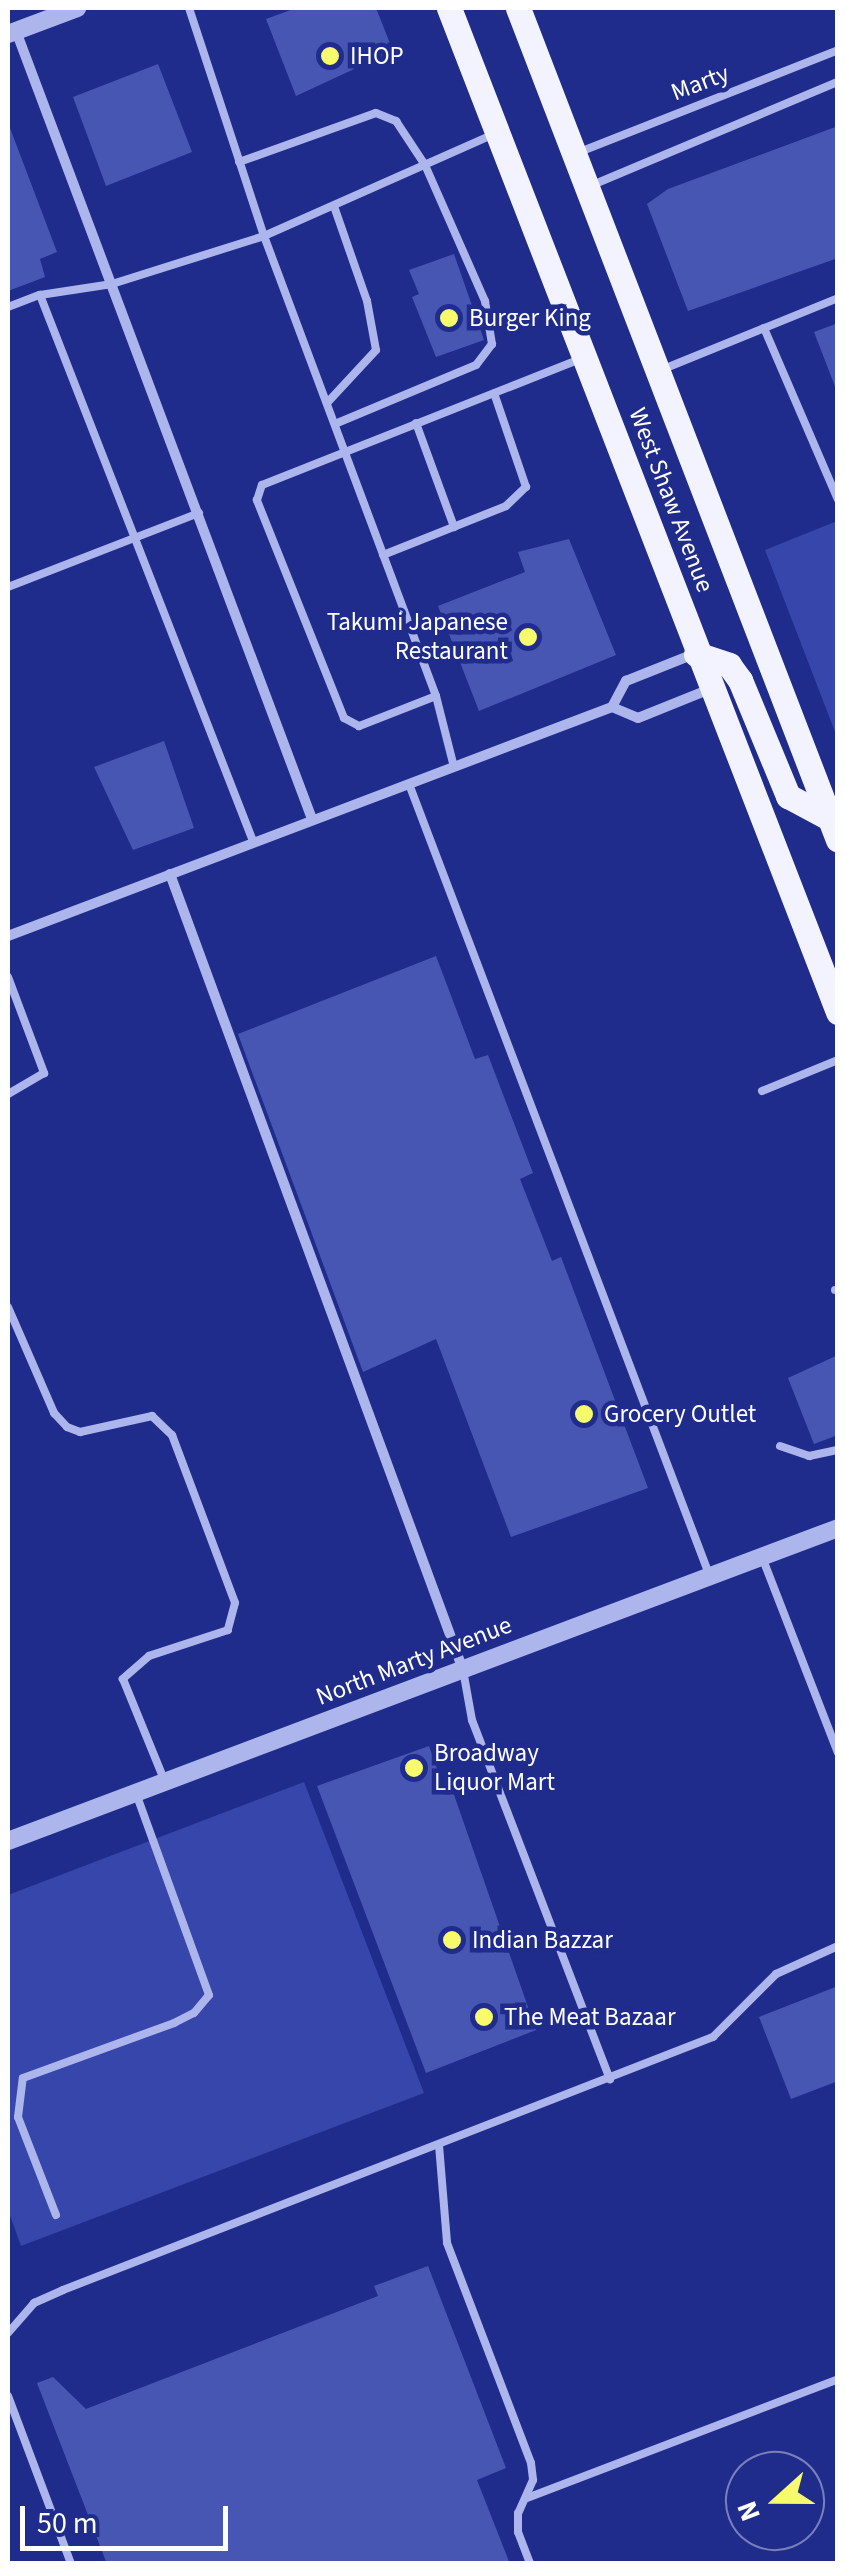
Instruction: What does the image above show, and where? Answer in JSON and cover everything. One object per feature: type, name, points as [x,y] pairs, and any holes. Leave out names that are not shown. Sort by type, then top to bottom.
[{"type":"main road","name":"West Shaw Avenue","points":[[449,8],[696,654],[838,1012]]},
{"type":"main road","name":"West Shaw Avenue","points":[[518,8],[835,824]]},
{"type":"main road","points":[[696,654],[730,665],[740,680],[788,796],[835,824]]},
{"type":"street","points":[[77,8],[12,32],[200,513],[312,819]]},
{"type":"street","points":[[8,936],[612,707],[626,681],[696,654]]},
{"type":"street","points":[[612,707],[638,718],[710,689]]},
{"type":"street","points":[[170,874],[463,1670]]},
{"type":"street","name":"North Marty Avenue","points":[[8,1840],[838,1528]]},
{"type":"lane","points":[[189,8],[264,236],[436,696],[454,766]]},
{"type":"lane","name":"Marty","points":[[577,152],[838,50]]},
{"type":"lane","name":"Marty","points":[[590,186],[838,82]]},
{"type":"lane","points":[[240,162],[376,112],[410,134],[485,300],[492,344],[476,366],[444,384],[334,424]]},
{"type":"lane","points":[[8,307],[40,295],[112,284],[264,236],[498,132]]},
{"type":"lane","points":[[327,403],[376,350],[367,301],[334,206]]},
{"type":"lane","points":[[40,295],[253,841]]},
{"type":"lane","points":[[657,372],[838,298]]},
{"type":"lane","points":[[764,328],[838,500]]},
{"type":"lane","points":[[436,696],[359,726],[344,718],[257,500],[262,485],[585,358]]},
{"type":"lane","points":[[384,555],[506,506],[526,487],[494,393]]},
{"type":"lane","points":[[416,423],[454,527]]},
{"type":"lane","points":[[8,587],[200,513]]},
{"type":"lane","points":[[409,784],[710,1576]]},
{"type":"lane","points":[[8,976],[44,1073],[8,1094]]},
{"type":"lane","points":[[762,1091],[838,1060]]},
{"type":"lane","points":[[8,1307],[54,1413],[67,1427],[80,1432],[152,1416],[172,1434],[235,1603],[228,1630],[149,1656],[123,1679],[165,1782]]},
{"type":"lane","points":[[780,1446],[809,1456],[838,1450]]},
{"type":"lane","points":[[762,1557],[838,1753]]},
{"type":"lane","points":[[463,1670],[472,1720],[610,2079]]},
{"type":"lane","points":[[56,2215],[18,2117],[23,2078],[174,2022],[194,2013],[210,1995],[136,1792]]},
{"type":"lane","points":[[8,2333],[34,2303],[62,2290],[713,2037],[776,1974],[838,1946]]},
{"type":"lane","points":[[440,2146],[447,2244],[530,2464],[518,2532],[530,2564]]},
{"type":"lane","points":[[527,2498],[838,2378]]},
{"type":"lane","points":[[8,2396],[71,2564]]},
{"type":"shaded area","points":[[837,521],[837,737],[765,550]]},
{"type":"shaded area","points":[[304,1782],[424,2093],[21,2246],[8,2210],[8,1895]]},
{"type":"building","name":"IHOP","points":[[296,8],[376,8],[393,51],[296,96],[266,19]]},
{"type":"building","points":[[158,64],[192,152],[106,186],[73,97]]},
{"type":"building","points":[[838,126],[838,258],[688,311],[647,204],[668,189]]},
{"type":"building","points":[[10,128],[57,252],[40,259],[45,277],[8,291]]},
{"type":"building","name":"Burger King","points":[[454,254],[484,340],[436,357],[412,297],[419,294],[409,270]]},
{"type":"building","points":[[838,323],[838,389],[836,389],[814,332]]},
{"type":"building","points":[[569,539],[616,655],[479,711],[438,606],[525,572],[518,552]]},
{"type":"building","points":[[164,741],[194,828],[133,850],[94,767]]},
{"type":"building","points":[[436,956],[475,1059],[488,1055],[533,1173],[520,1179],[552,1261],[561,1257],[648,1488],[511,1537],[436,1339],[363,1372],[238,1034]]},
{"type":"building","points":[[838,1355],[838,1435],[814,1444],[788,1378]]},
{"type":"building","points":[[429,1746],[445,1792],[452,1789],[536,2030],[426,2073],[317,1786]]},
{"type":"building","points":[[838,1986],[838,2081],[791,2099],[759,2017]]},
{"type":"building","points":[[428,2266],[506,2468],[477,2480],[510,2564],[107,2564],[37,2383],[53,2377],[86,2409],[378,2296],[374,2286]]},
{"type":"place","name":"IHOP","points":[[330,56]]},
{"type":"place","name":"Burger King","points":[[449,318]]},
{"type":"place","name":"Takumi Japanese Restaurant","points":[[528,637]]},
{"type":"place","name":"Grocery Outlet","points":[[584,1414]]},
{"type":"place","name":"Broadway Liquor Mart","points":[[414,1768]]},
{"type":"place","name":"Indian Bazzar","points":[[452,1940]]},
{"type":"place","name":"The Meat Bazaar","points":[[484,2017]]}]
